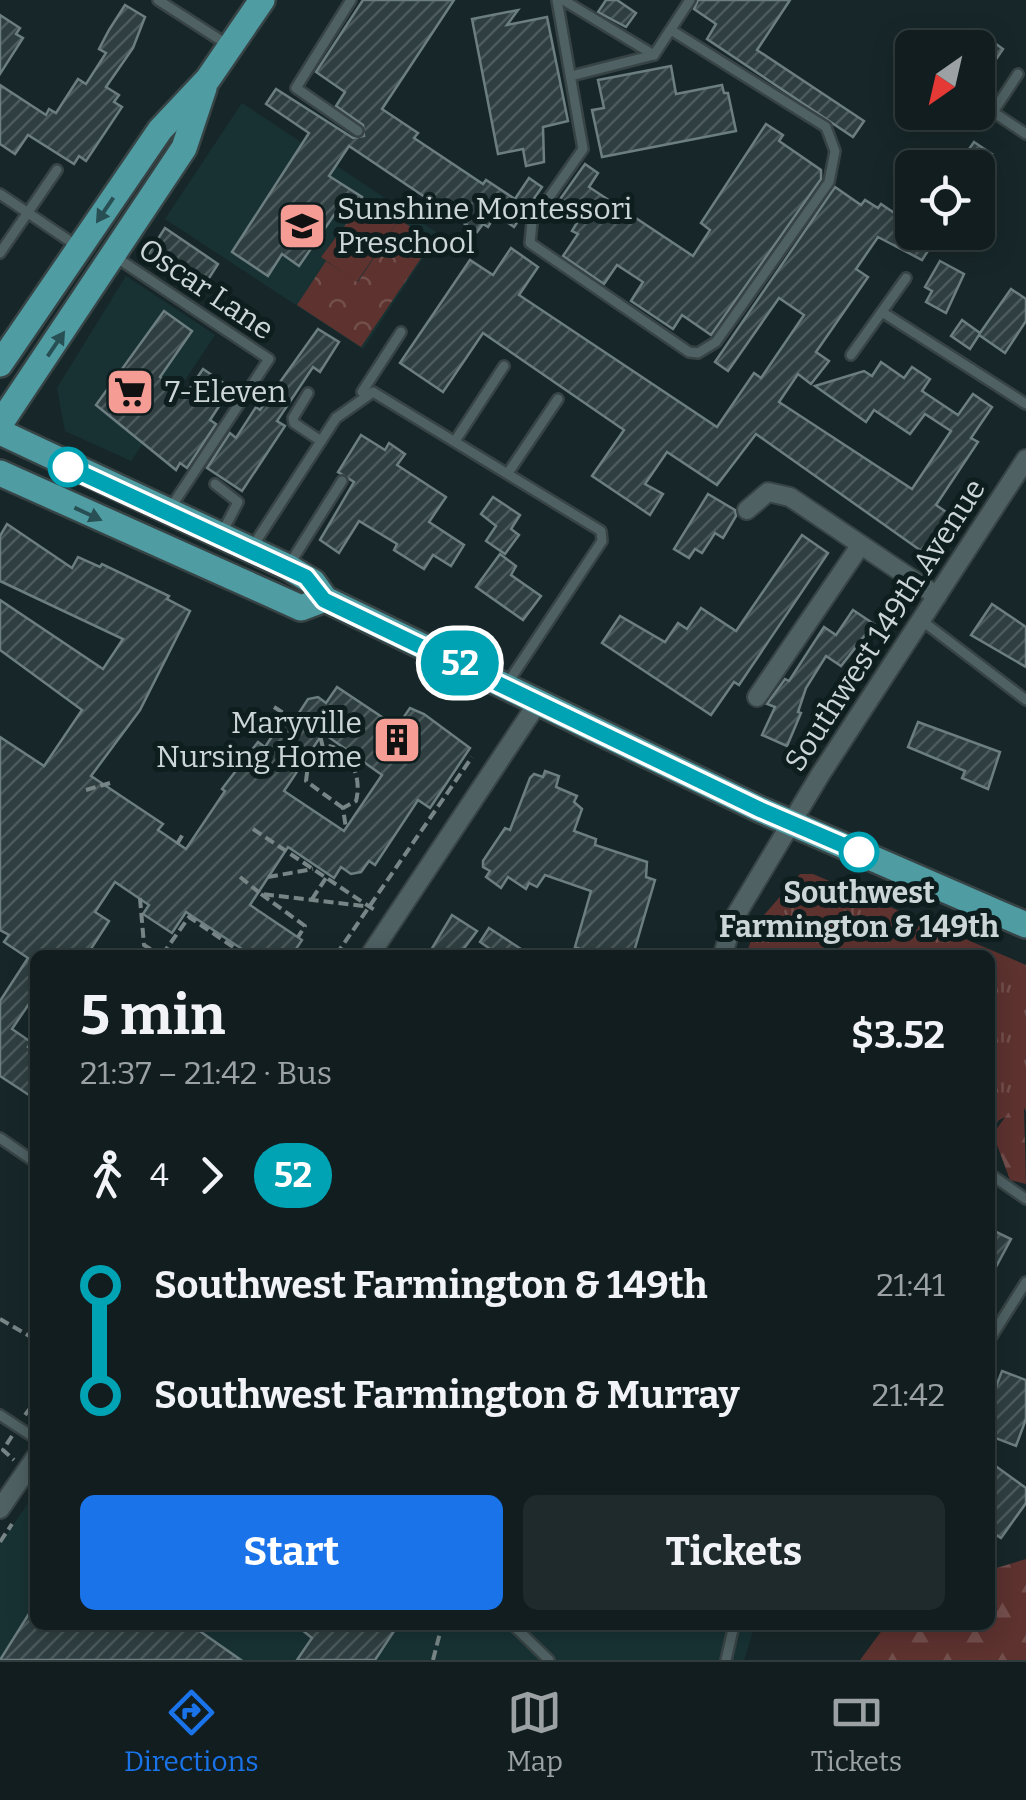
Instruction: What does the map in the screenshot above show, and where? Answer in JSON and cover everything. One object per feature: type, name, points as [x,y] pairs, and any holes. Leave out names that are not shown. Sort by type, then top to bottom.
[{"type":"main road","points":[[0,364],[160,130],[208,79],[262,0]]},
{"type":"main road","points":[[0,424],[184,148],[208,79]]},
{"type":"main road","points":[[0,432],[306,577],[324,600],[792,822],[1026,925]]},
{"type":"main road","points":[[0,473],[282,601],[300,608],[324,600]]},
{"type":"street","name":"Southwest 149th Avenue","points":[[725,950],[734,920],[792,822],[1026,459]]},
{"type":"street","points":[[747,510],[760,495],[776,492],[937,596]]},
{"type":"street","points":[[757,697],[860,546]]},
{"type":"street","points":[[378,950],[392,922],[539,701]]},
{"type":"street","points":[[0,1508],[30,1466]]},
{"type":"lane","points":[[158,0],[230,47]]},
{"type":"lane","points":[[351,0],[296,88],[358,132]]},
{"type":"lane","points":[[560,0],[654,55]]},
{"type":"lane","points":[[560,0],[583,149],[532,222],[530,243],[689,352],[698,353],[716,342],[828,182],[836,151],[826,127],[671,30]]},
{"type":"lane","points":[[571,76],[654,55],[690,0]]},
{"type":"lane","points":[[995,109],[1018,74]]},
{"type":"lane","points":[[995,113],[1026,134]]},
{"type":"lane","points":[[0,253],[57,170]]},
{"type":"lane","points":[[0,194],[79,248]]},
{"type":"lane","name":"Oscar Lane","points":[[114,257],[268,360],[168,513]]},
{"type":"lane","points":[[851,355],[906,278]]},
{"type":"lane","points":[[882,312],[1026,404]]},
{"type":"lane","points":[[250,551],[321,440],[358,398],[400,332]]},
{"type":"lane","points":[[455,441],[504,366]]},
{"type":"lane","points":[[358,398],[373,392],[583,519],[603,536],[507,684]]},
{"type":"lane","points":[[308,393],[293,418],[294,423],[321,440]]},
{"type":"lane","points":[[508,473],[558,399]]},
{"type":"lane","points":[[288,568],[342,481]]},
{"type":"lane","points":[[215,484],[238,502],[219,538]]},
{"type":"lane","points":[[921,620],[1026,700]]},
{"type":"lane","points":[[0,1138],[30,1159]]},
{"type":"lane","points":[[995,1177],[1026,1199]]},
{"type":"lane","points":[[995,1331],[1026,1282]]},
{"type":"lane","points":[[0,1414],[30,1435]]},
{"type":"lane","points":[[518,1630],[549,1660]]},
{"type":"lane","points":[[726,1660],[733,1630]]},
{"type":"path","points":[[274,707],[299,723]]},
{"type":"path","points":[[309,728],[320,735],[322,748],[308,765],[306,781],[343,808],[346,829]]},
{"type":"path","points":[[322,748],[338,748],[354,766],[358,794],[356,801],[343,808]]},
{"type":"path","points":[[339,950],[385,880],[393,878],[472,757]]},
{"type":"path","points":[[86,790],[110,783]]},
{"type":"path","points":[[254,829],[392,922]]},
{"type":"path","points":[[177,844],[184,834]]},
{"type":"path","points":[[268,877],[313,869]]},
{"type":"path","points":[[240,876],[305,926],[298,937]]},
{"type":"path","points":[[312,900],[326,878]]},
{"type":"path","points":[[261,894],[369,907]]},
{"type":"path","points":[[140,898],[144,945],[152,950]]},
{"type":"path","points":[[165,950],[188,917],[238,950]]},
{"type":"path","points":[[0,1319],[30,1337]]},
{"type":"path","points":[[433,1660],[441,1630]]},
{"type":"shaded area","name":"Sunshine Montessori Preschool","points":[[242,103],[439,234],[363,349],[165,219]]},
{"type":"shaded area","points":[[126,276],[215,335],[131,461],[65,431],[57,388]]},
{"type":"shaded area","points":[[30,1500],[30,1630],[753,1630],[744,1660],[0,1660],[0,1544]]},
{"type":"green space","points":[[366,198],[399,219],[357,282],[321,257]]},
{"type":"green space","points":[[399,219],[432,242],[361,347],[297,305],[326,261],[358,282]]},
{"type":"green space","points":[[800,874],[813,874],[991,950],[748,950],[757,923]]},
{"type":"green space","points":[[995,952],[1026,965],[1026,1111],[1024,1108],[995,1126]]},
{"type":"green space","points":[[1024,1108],[1026,1184],[1010,1180],[995,1139],[995,1131],[1011,1109]]},
{"type":"green space","points":[[1026,1559],[1026,1660],[860,1660],[882,1630],[995,1630],[995,1568]]},
{"type":"building","points":[[363,0],[454,0],[382,109],[418,133],[414,138],[483,184],[486,180],[515,199],[529,178],[542,187],[514,227],[496,214],[488,227],[483,224],[477,232],[349,146],[329,176],[362,197],[346,223],[334,215],[299,266],[282,254],[268,276],[232,252],[309,133],[266,104],[276,89],[353,138],[364,136],[363,125],[336,106],[345,92],[316,72]]},
{"type":"building","points":[[606,0],[617,0],[636,13],[626,27],[598,12]]},
{"type":"building","points":[[698,0],[790,0],[757,50],[864,121],[853,137],[707,39],[716,24],[694,9]]},
{"type":"building","points":[[125,5],[145,17],[133,48],[106,87],[119,95],[114,102],[122,107],[86,161],[79,156],[74,164],[28,135],[15,154],[0,144],[0,85],[46,115],[49,109],[56,113],[78,79],[86,84],[106,53],[99,49]]},
{"type":"building","points":[[518,10],[507,25],[547,17],[568,121],[543,127],[544,162],[526,166],[523,149],[498,154],[472,19]]},
{"type":"building","points":[[0,15],[20,28],[16,34],[23,38],[0,74]]},
{"type":"building","points":[[995,43],[1003,49],[995,61]]},
{"type":"building","points":[[671,66],[676,94],[722,85],[724,93],[728,93],[736,131],[602,157],[592,110],[604,108],[598,80]]},
{"type":"building","points":[[766,124],[783,135],[779,141],[821,170],[821,179],[711,335],[682,315],[673,329],[631,301],[643,282],[617,265],[604,284],[563,256],[578,234],[572,231],[578,221],[556,205],[585,164],[598,173],[589,187],[693,256],[710,230],[701,223]]},
{"type":"building","points":[[974,142],[986,150],[968,150]]},
{"type":"building","points":[[835,187],[861,205],[865,200],[895,213],[895,246],[878,237],[856,269],[868,277],[816,352],[829,361],[811,384],[798,374],[779,402],[912,489],[951,431],[925,414],[910,434],[874,410],[866,422],[815,386],[864,371],[872,376],[881,362],[904,378],[912,367],[930,379],[922,391],[958,415],[973,394],[992,407],[971,438],[978,442],[936,505],[952,516],[927,555],[756,434],[717,485],[667,452],[645,484],[663,494],[650,515],[592,476],[624,430],[483,333],[443,392],[400,363],[470,260],[493,275],[511,248],[538,267],[519,295],[717,427],[754,373],[761,378],[804,315],[779,298],[728,371],[715,362]]},
{"type":"building","points":[[165,228],[218,264],[200,292],[147,256]]},
{"type":"building","points":[[903,250],[928,250],[922,260]]},
{"type":"building","points":[[940,261],[964,274],[946,313],[926,302],[932,291],[925,287]]},
{"type":"building","points":[[1011,289],[1026,299],[1026,321],[1005,353],[979,335],[970,349],[951,336],[962,320],[980,333]]},
{"type":"building","points":[[164,311],[192,331],[160,377],[186,394],[203,369],[231,388],[210,420],[216,424],[187,468],[180,463],[176,470],[96,405]]},
{"type":"building","points":[[318,329],[339,342],[320,372],[313,367],[277,421],[285,426],[242,491],[207,468],[230,433],[236,438],[256,407],[260,410]]},
{"type":"building","points":[[361,435],[385,450],[389,443],[405,454],[397,465],[446,497],[429,522],[464,545],[451,566],[433,555],[424,569],[394,550],[397,544],[359,521],[339,553],[320,540],[354,482],[338,472]]},
{"type":"building","points":[[708,494],[735,510],[736,516],[723,538],[715,533],[702,553],[695,549],[689,558],[674,549]]},
{"type":"building","points":[[493,497],[520,515],[511,529],[519,535],[505,554],[486,541],[496,526],[481,514]]},
{"type":"building","name":"Maryville Nursing Home","points":[[7,524],[72,568],[78,557],[100,567],[102,564],[169,596],[167,599],[190,611],[140,710],[91,776],[163,824],[158,830],[186,849],[225,791],[222,789],[258,742],[265,747],[285,717],[293,722],[308,699],[318,697],[326,703],[337,687],[397,727],[410,708],[424,714],[470,748],[430,808],[418,800],[375,865],[369,861],[361,872],[351,874],[341,867],[334,878],[288,847],[250,905],[302,940],[295,950],[243,950],[186,912],[172,933],[143,914],[149,905],[115,882],[95,912],[109,921],[90,950],[30,950],[30,1002],[12,1029],[30,1041],[30,1096],[0,1076],[0,1001],[28,958],[4,942],[9,935],[0,930],[0,737],[44,766],[82,710],[0,650],[0,600],[103,669],[123,639],[0,581],[0,536]],"holes":[[[323,733],[382,775],[344,831],[284,791]]]},
{"type":"building","points":[[802,535],[828,553],[739,685],[734,682],[711,715],[602,643],[620,616],[665,642],[678,623],[687,629],[701,608],[736,631]]},
{"type":"building","points":[[500,554],[516,566],[511,575],[541,596],[523,620],[476,587]]},
{"type":"building","points":[[992,604],[1026,627],[1026,667],[971,635]]},
{"type":"building","points":[[853,610],[874,624],[841,666],[826,656],[806,688],[798,712],[801,713],[787,746],[762,735],[775,707],[767,704],[785,679],[789,681],[824,627],[836,635]]},
{"type":"building","points":[[918,722],[1000,752],[988,789],[962,778],[965,771],[908,747]]},
{"type":"building","points":[[545,771],[559,776],[556,787],[577,796],[574,802],[582,809],[574,831],[596,839],[595,845],[647,862],[646,877],[655,880],[634,950],[575,947],[591,891],[545,875],[537,887],[529,883],[526,889],[508,877],[501,888],[486,877],[490,871],[483,867],[483,861],[505,828],[510,830],[530,778],[534,774],[543,777]]},
{"type":"building","points":[[452,915],[477,931],[463,950],[431,950]]},
{"type":"building","points":[[489,928],[522,950],[492,950],[480,942]]},
{"type":"building","points":[[995,1231],[1011,1239],[995,1269]]},
{"type":"building","points":[[1002,1371],[1026,1380],[1026,1419],[1016,1446],[995,1438],[995,1389]]},
{"type":"building","points":[[995,1466],[1026,1488],[1026,1503],[1001,1538],[995,1534]]},
{"type":"building","points":[[30,1612],[30,1630],[198,1630],[241,1660],[0,1660]]},
{"type":"building","points":[[302,1630],[395,1630],[375,1660],[297,1660],[312,1638]]},
{"type":"bus line","name":"52","points":[[68,467],[306,577],[324,600],[507,684],[759,809],[859,852]]},
{"type":"place","name":"Sunshine Montessori Preschool","points":[[302,226]]},
{"type":"place","name":"7-Eleven","points":[[130,392]]},
{"type":"place","name":"Maryville Nursing Home","points":[[397,740]]},
{"type":"place","name":"Southwest Farmington & 149th","points":[[859,852]]}]
